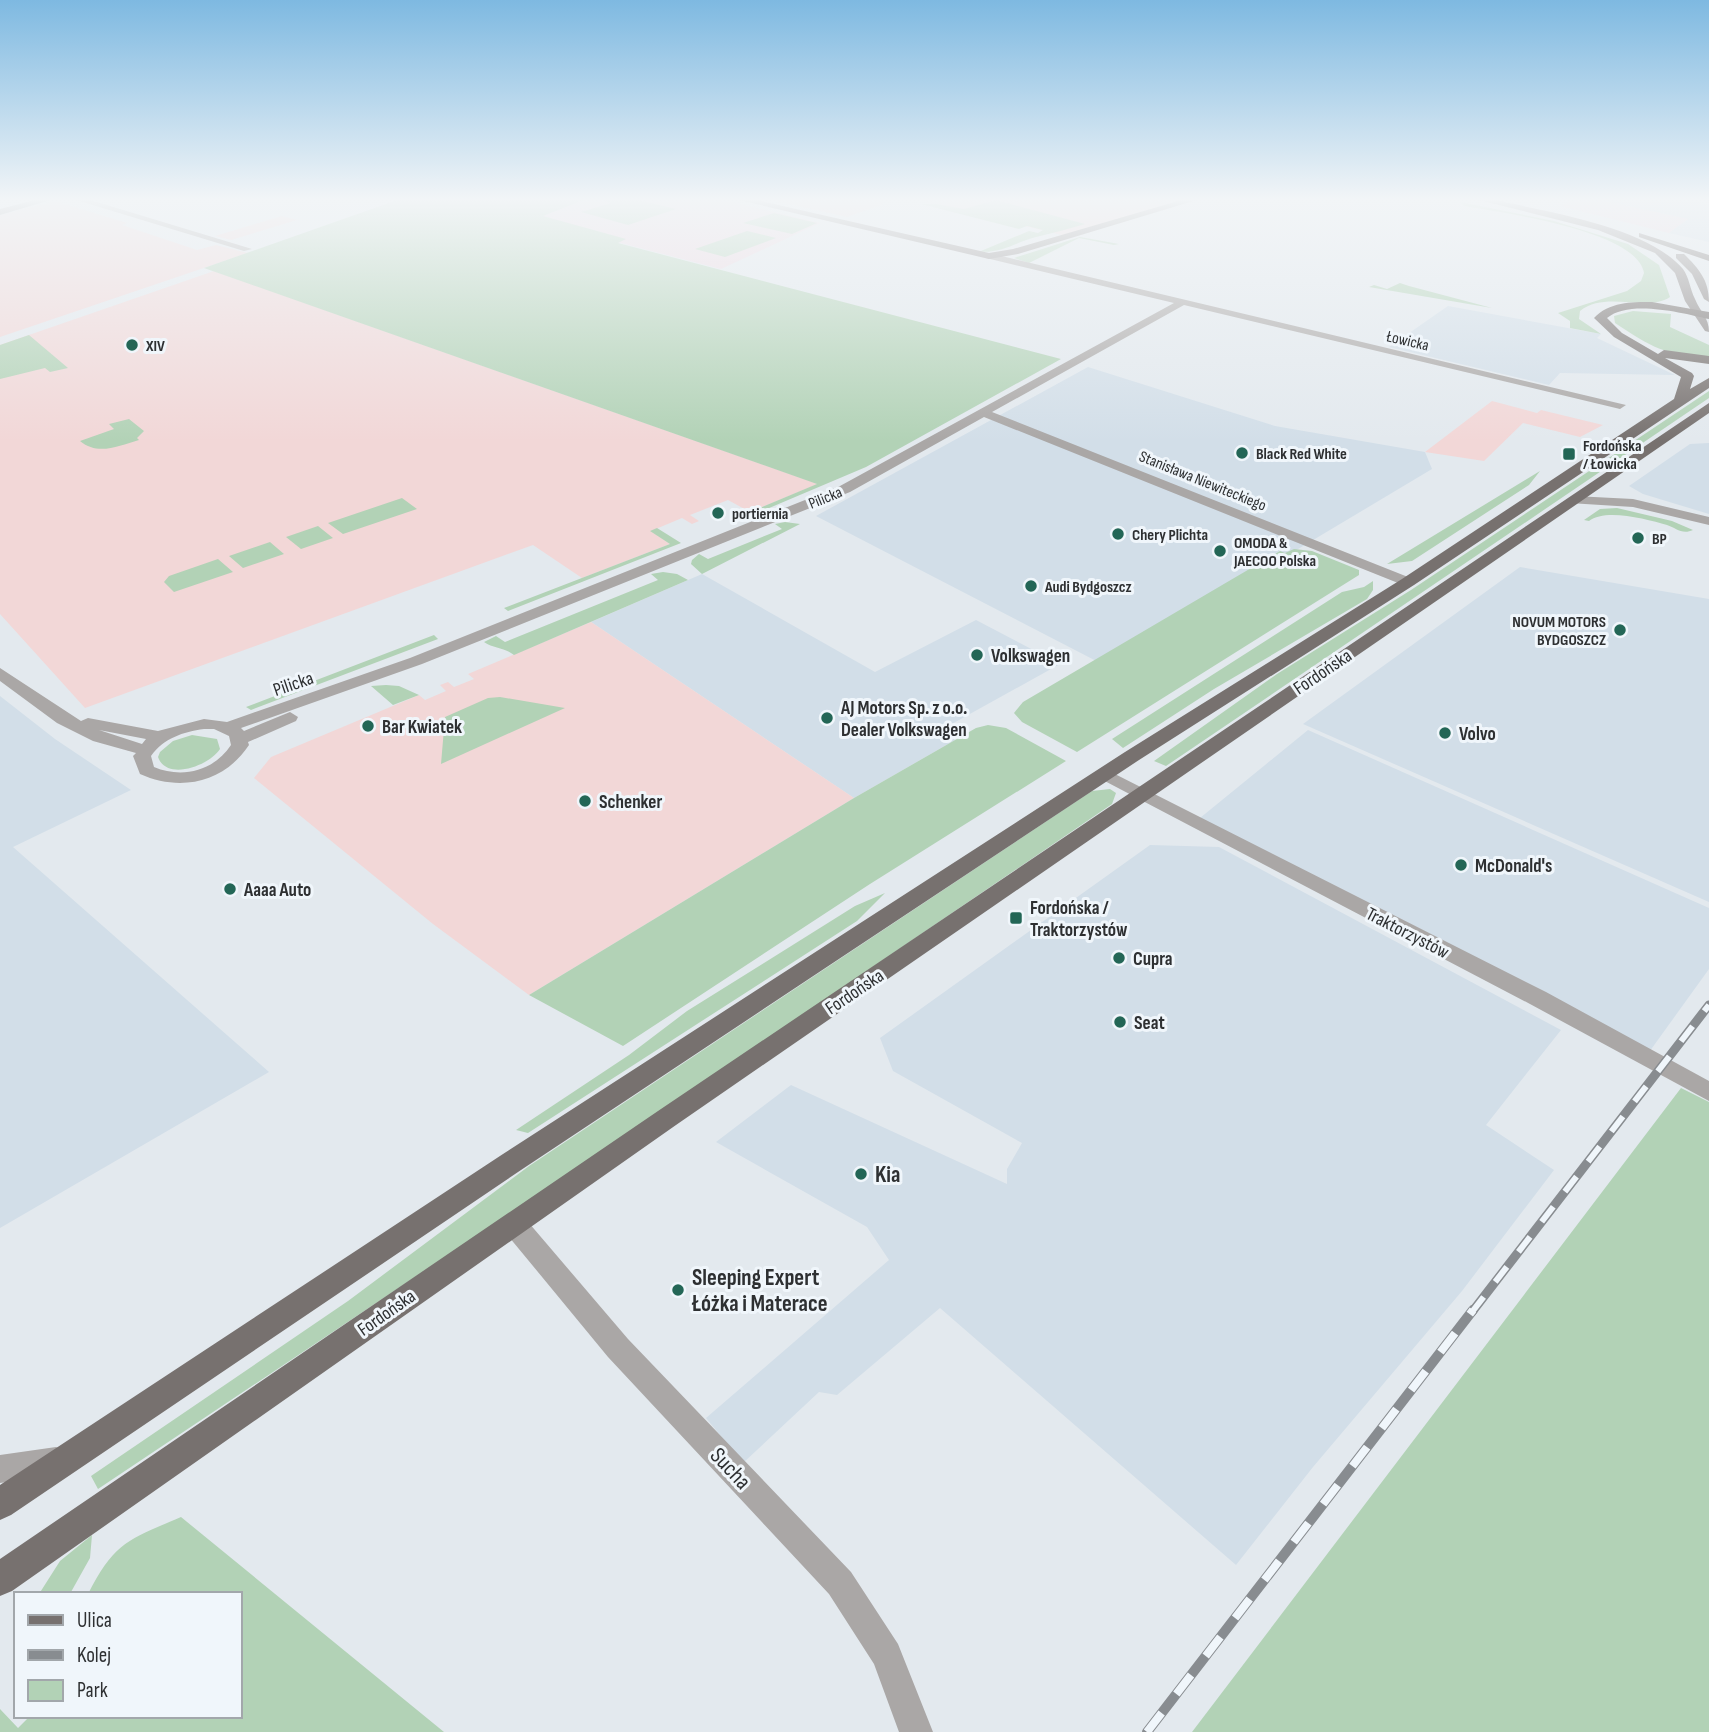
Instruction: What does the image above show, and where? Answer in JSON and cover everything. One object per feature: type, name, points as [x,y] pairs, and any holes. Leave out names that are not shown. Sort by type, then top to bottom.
[{"type":"main road","points":[[1680,401],[1688,376],[1612,330],[1600,318],[1612,309],[1693,306],[1709,316]]},
{"type":"main road","points":[[1640,307],[1684,316],[1709,329]]},
{"type":"main road","points":[[1638,347],[1677,358],[1709,360]]},
{"type":"main road","name":"Fordońska","points":[[0,1504],[512,1162],[1105,774],[1408,582],[1709,382]]},
{"type":"main road","name":"Fordońska","points":[[0,1579],[1709,407]]},
{"type":"main road","points":[[1671,433],[1709,422]]},
{"type":"street","name":"Łowicka","points":[[1086,280],[1620,405]]},
{"type":"street","points":[[1685,280],[1693,306],[1709,329]]},
{"type":"street","points":[[1699,280],[1709,299]]},
{"type":"street","name":"Pilicka","points":[[234,733],[845,489],[1181,303]]},
{"type":"street","name":"Stanisława Niewiteckiego","points":[[984,412],[1408,582]]},
{"type":"street","points":[[1599,482],[1633,503]]},
{"type":"street","points":[[1574,500],[1633,503],[1709,521]]},
{"type":"street","points":[[0,673],[63,719],[99,737],[146,750]]},
{"type":"street","points":[[63,719],[160,737]]},
{"type":"street","points":[[218,724],[234,733],[237,751],[224,764],[185,778],[156,776],[146,771],[142,763],[146,750],[160,737],[188,726],[218,724]]},
{"type":"street","name":"Traktorzystów","points":[[1105,774],[1549,1004],[1709,1092]]},
{"type":"street","name":"Sucha","points":[[514,1224],[618,1348],[840,1583],[887,1655],[916,1732]]},
{"type":"street","points":[[0,1468],[64,1460]]},
{"type":"shaded area","points":[[0,280],[169,280],[0,337]]},
{"type":"shaded area","points":[[188,280],[239,280],[818,484],[750,512],[728,500],[690,515],[699,521],[692,524],[682,518],[651,531],[670,544],[582,578],[533,545],[85,708],[0,614],[0,345]]},
{"type":"shaded area","points":[[1448,306],[1601,334],[1597,338],[1675,375],[1560,373],[1549,385],[1389,347]]},
{"type":"shaded area","points":[[1088,367],[1275,426],[1425,452],[1432,469],[1104,665],[816,516]]},
{"type":"shaded area","points":[[1492,401],[1537,413],[1541,410],[1603,425],[1580,437],[1523,423],[1484,461],[1425,452]]},
{"type":"shaded area","points":[[1709,443],[1709,514],[1643,494],[1629,486],[1690,444]]},
{"type":"shaded area","points":[[1520,567],[1709,599],[1709,902],[1303,724]]},
{"type":"shaded area","name":"AJ Motors Sp. z o.o. Dealer Volkswagen","points":[[702,574],[875,672],[976,620],[1060,664],[941,730],[955,740],[854,798],[591,622]]},
{"type":"shaded area","points":[[591,622],[854,798],[529,995],[433,924],[254,778],[271,757],[419,695],[425,700],[446,691],[440,685],[448,682],[454,687],[474,679],[468,674]]},
{"type":"shaded area","points":[[0,696],[55,739],[131,790],[13,847],[269,1072],[0,1228]]},
{"type":"shaded area","points":[[1308,730],[1709,908],[1709,969],[1647,1055],[1200,818]]},
{"type":"shaded area","points":[[1150,845],[1219,847],[1561,1030],[1486,1125],[1554,1170],[1462,1291],[1313,1467],[1236,1565],[940,1308],[837,1395],[819,1392],[743,1463],[706,1418],[889,1260],[867,1227],[716,1142],[791,1085],[1007,1184],[1007,1169],[1022,1143],[893,1071],[880,1038]]},
{"type":"green space","points":[[238,280],[759,280],[1061,359],[866,467],[755,514],[750,512],[817,484]]},
{"type":"green space","points":[[1664,280],[1670,297],[1650,303],[1602,302],[1580,311],[1579,319],[1601,334],[1570,328],[1570,321],[1558,313],[1627,291],[1641,281]]},
{"type":"green space","points":[[1400,283],[1492,308],[1369,287],[1374,285],[1387,289]]},
{"type":"green space","points":[[1633,311],[1671,314],[1670,327],[1709,345],[1709,359],[1680,355],[1659,348],[1615,323],[1614,316]]},
{"type":"green space","points":[[29,335],[68,368],[50,372],[45,368],[0,379],[0,345]]},
{"type":"green space","points":[[1709,391],[1709,398],[1166,766],[1154,761],[1277,674],[1411,590]]},
{"type":"green space","points":[[129,419],[144,431],[137,438],[139,440],[101,449],[87,446],[80,441],[114,429],[109,424]]},
{"type":"green space","points":[[1540,471],[1529,485],[1412,561],[1387,564]]},
{"type":"green space","points":[[402,498],[417,509],[343,534],[328,523]]},
{"type":"green space","points":[[1617,508],[1672,521],[1693,530],[1682,531],[1626,516],[1605,515],[1589,521],[1584,520],[1600,509]]},
{"type":"green space","points":[[775,524],[800,524],[702,574],[691,564],[699,554],[708,559],[782,529]]},
{"type":"green space","points":[[318,526],[333,538],[301,549],[286,537]]},
{"type":"green space","points":[[657,528],[681,543],[508,611],[504,608],[670,544],[650,531]]},
{"type":"green space","points":[[270,542],[284,554],[243,568],[229,556]]},
{"type":"green space","points":[[1294,549],[1312,551],[1359,570],[1359,575],[1077,752],[1022,722],[1014,713],[1023,702],[1280,551],[1285,553]]},
{"type":"green space","points":[[218,559],[233,572],[174,592],[164,582],[169,576]]},
{"type":"green space","points":[[651,574],[677,574],[688,580],[514,655],[484,642],[496,636],[505,642],[658,580]]},
{"type":"green space","points":[[1373,581],[1373,590],[1367,599],[1214,689],[1123,748],[1112,739],[1342,592],[1364,587]]},
{"type":"green space","points":[[434,635],[438,639],[251,710],[246,707]]},
{"type":"green space","points":[[371,686],[399,686],[419,695],[393,705]]},
{"type":"green space","points":[[500,697],[565,708],[441,764],[445,717],[488,698]]},
{"type":"green space","points":[[988,725],[1006,728],[1066,761],[870,884],[623,1046],[529,995],[854,798],[976,728]]},
{"type":"green space","points":[[192,735],[217,739],[220,749],[207,761],[189,768],[170,769],[163,764],[158,757],[160,752],[173,741]]},
{"type":"green space","points":[[1110,789],[1116,793],[1112,804],[557,1182],[98,1489],[91,1476],[348,1301],[529,1166],[1092,791]]},
{"type":"green space","points":[[885,893],[857,921],[528,1133],[516,1130],[629,1055],[687,1011],[855,906]]},
{"type":"green space","points":[[1681,1088],[1709,1102],[1709,1732],[1192,1732]]},
{"type":"green space","points":[[181,1517],[444,1732],[0,1732],[0,1709],[18,1728],[28,1718],[242,1718],[242,1592],[89,1592],[116,1552],[149,1531]]},
{"type":"green space","points":[[92,1535],[90,1558],[71,1592],[40,1592],[60,1561]]},
{"type":"railway","points":[[1472,1312],[1709,1005]]},
{"type":"railway","points":[[1147,1732],[1473,1310]]},
{"type":"place","name":"XIV","points":[[132,345]]},
{"type":"place","name":"Black Red White","points":[[1242,453]]},
{"type":"place","name":"Fordońska / Łowicka","points":[[1569,454]]},
{"type":"place","name":"portiernia","points":[[718,513]]},
{"type":"place","name":"Chery Plichta","points":[[1118,534]]},
{"type":"place","name":"BP","points":[[1638,538]]},
{"type":"place","name":"OMODA & JAECOO Polska","points":[[1220,551]]},
{"type":"place","name":"Audi Bydgoszcz","points":[[1031,586]]},
{"type":"place","name":"NOVUM MOTORS BYDGOSZCZ","points":[[1620,630]]},
{"type":"place","name":"Volkswagen","points":[[977,655]]},
{"type":"place","name":"AJ Motors Sp. z o.o. Dealer Volkswagen","points":[[827,718]]},
{"type":"place","name":"Bar Kwiatek","points":[[368,726]]},
{"type":"place","name":"Volvo","points":[[1445,733]]},
{"type":"place","name":"Schenker","points":[[585,801]]},
{"type":"place","name":"McDonald's","points":[[1461,865]]},
{"type":"place","name":"Aaaa Auto","points":[[230,889]]},
{"type":"place","name":"Fordońska / Traktorzystów","points":[[1016,918]]},
{"type":"place","name":"Cupra","points":[[1119,958]]},
{"type":"place","name":"Seat","points":[[1120,1022]]},
{"type":"place","name":"Kia","points":[[861,1174]]},
{"type":"place","name":"Sleeping Expert Łóżka i Materace","points":[[678,1290]]}]
